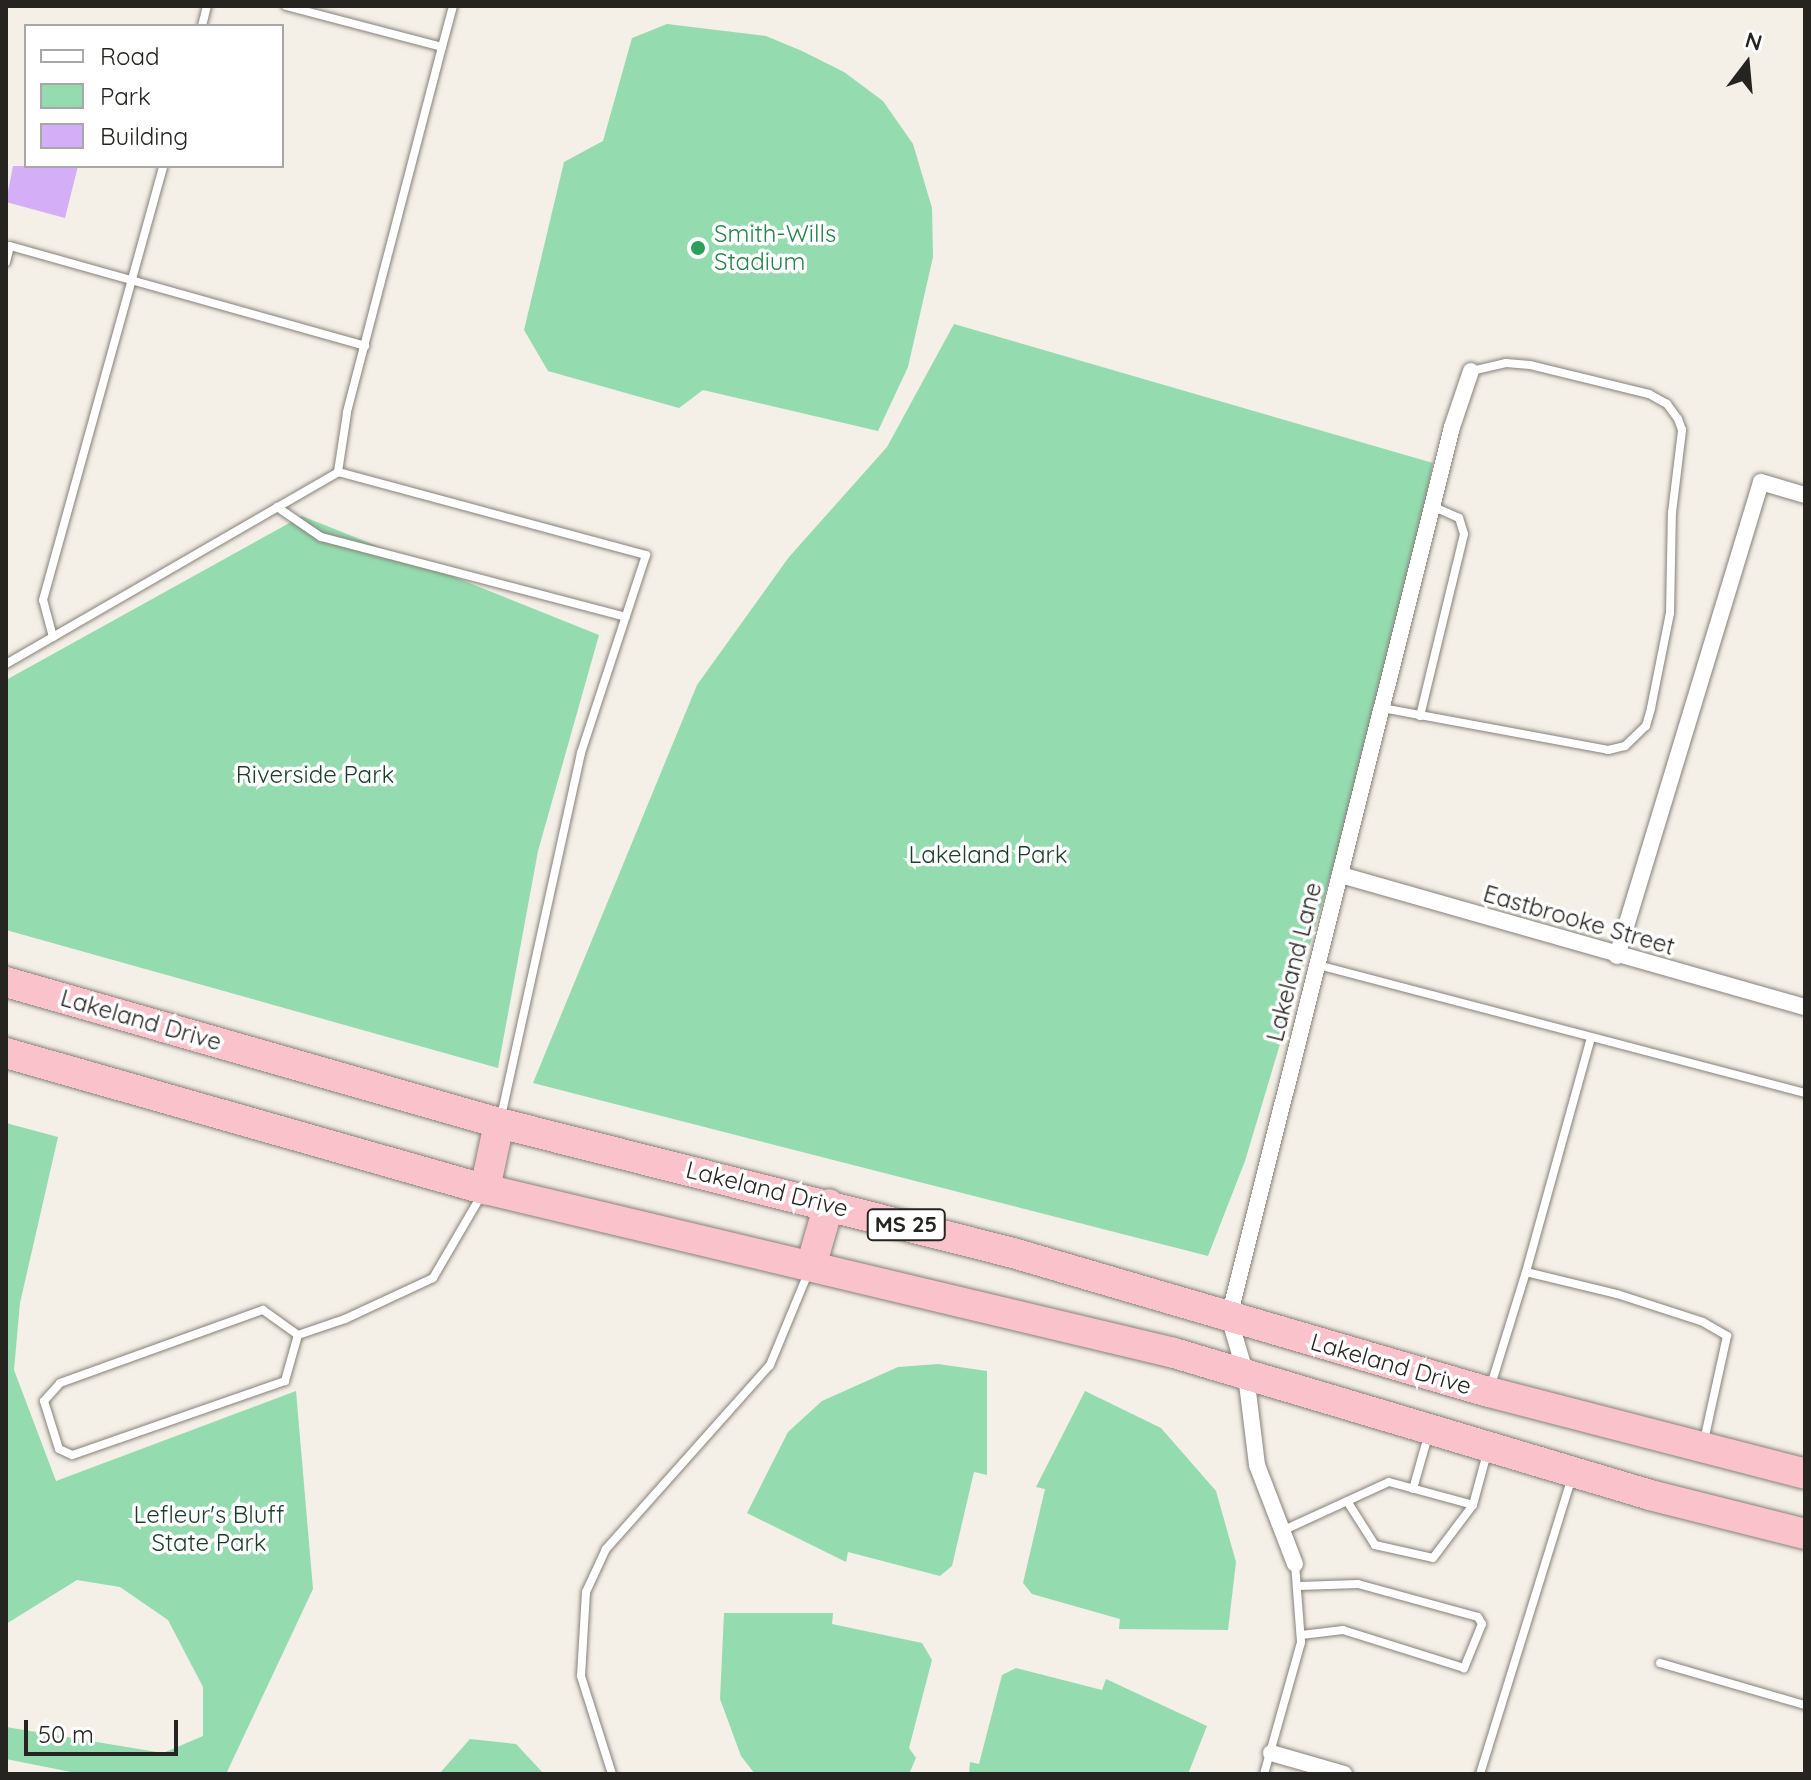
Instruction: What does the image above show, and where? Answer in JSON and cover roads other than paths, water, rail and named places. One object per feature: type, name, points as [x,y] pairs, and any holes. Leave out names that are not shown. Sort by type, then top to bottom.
[{"type":"highway","name":"Lakeland Drive","points":[[6,982],[499,1123],[829,1204],[1489,1392],[1805,1474]]},
{"type":"highway","name":"MS 25","points":[[6,1053],[485,1189],[812,1263],[1246,1375],[1574,1472],[1805,1534]]},
{"type":"highway","points":[[485,1189],[499,1123]]},
{"type":"highway","points":[[812,1263],[829,1204]]},
{"type":"street","name":"Lakeland Lane","points":[[1229,1317],[1432,506],[1471,371]]},
{"type":"street","points":[[1617,956],[1761,482],[1805,495]]},
{"type":"street","name":"Eastbrooke Street","points":[[1341,875],[1805,1007]]},
{"type":"street","points":[[1229,1317],[1246,1375],[1257,1465],[1295,1564]]},
{"type":"street","points":[[1271,1753],[1344,1774]]},
{"type":"lane","points":[[286,6],[442,47]]},
{"type":"lane","points":[[338,472],[365,346],[453,6]]},
{"type":"lane","points":[[53,637],[43,600],[162,168]]},
{"type":"lane","points":[[6,262],[10,246],[365,346]]},
{"type":"lane","points":[[1382,708],[1608,750],[1625,746],[1646,726],[1662,662],[1682,430],[1667,404],[1649,394],[1530,365],[1506,363],[1471,371]]},
{"type":"lane","points":[[6,664],[338,472],[646,555],[581,753],[551,874],[499,1123]]},
{"type":"lane","points":[[1420,716],[1464,534],[1459,518],[1432,506]]},
{"type":"lane","points":[[277,507],[321,537],[626,617]]},
{"type":"lane","points":[[1318,965],[1805,1093]]},
{"type":"lane","points":[[1489,1392],[1591,1038]]},
{"type":"lane","points":[[298,1335],[345,1319],[433,1278],[485,1189]]},
{"type":"lane","points":[[612,1774],[581,1676],[586,1592],[606,1549],[770,1365],[812,1263]]},
{"type":"lane","points":[[1526,1272],[1666,1309],[1727,1336],[1701,1449]]},
{"type":"lane","points":[[263,1310],[298,1335],[285,1381],[72,1455],[59,1449],[44,1401],[60,1383],[263,1310]]},
{"type":"lane","points":[[1413,1489],[1430,1430]]},
{"type":"lane","points":[[1347,1501],[1375,1545],[1433,1558],[1473,1505],[1488,1447]]},
{"type":"lane","points":[[1480,1774],[1574,1472]]},
{"type":"lane","points":[[1284,1530],[1389,1482],[1473,1505]]},
{"type":"lane","points":[[1264,1774],[1301,1635],[1295,1564]]},
{"type":"lane","points":[[1299,1586],[1358,1584],[1478,1617],[1482,1624],[1464,1668],[1343,1630],[1301,1635]]},
{"type":"lane","points":[[1660,1663],[1805,1705]]},
{"type":"place","name":"Smith-Wills Stadium","points":[[698,248]]},
{"type":"park label","name":"Riverside Park","points":[[315,775]]},
{"type":"park label","name":"Lakeland Park","points":[[988,855]]},
{"type":"park label","name":"Lefleur's Bluff State Park","points":[[209,1529]]}]
